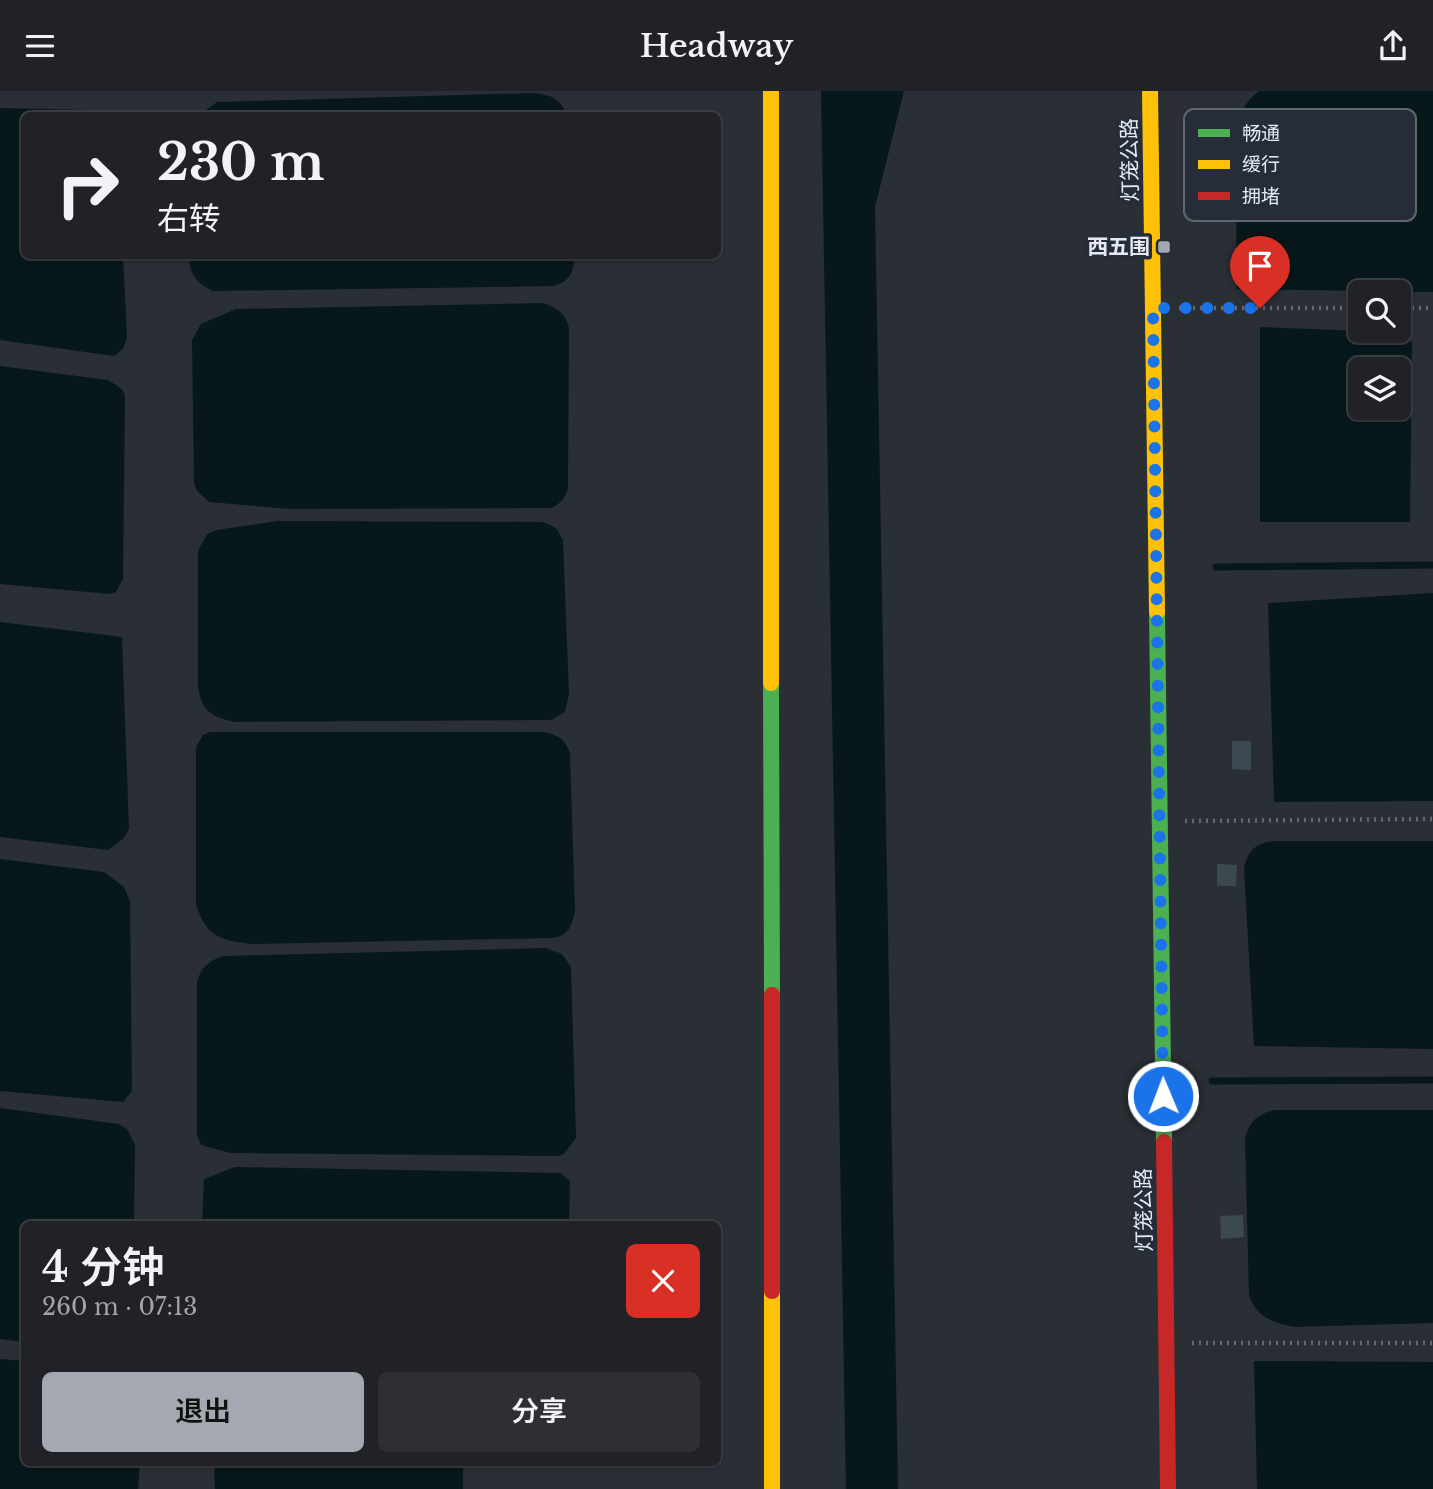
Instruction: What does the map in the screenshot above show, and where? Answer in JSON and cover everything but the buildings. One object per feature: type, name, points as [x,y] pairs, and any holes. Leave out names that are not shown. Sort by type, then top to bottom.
[{"type":"street","points":[[771,91],[772,1489]]},
{"type":"street","name":"灯笼公路","points":[[1150,91],[1168,1489]]},
{"type":"path","points":[[1153,308],[1348,308]]},
{"type":"path","points":[[1411,308],[1433,308]]},
{"type":"path","points":[[1160,821],[1433,819]]},
{"type":"path","points":[[1167,1343],[1433,1343]]},
{"type":"shaded area","points":[[821,91],[904,91],[875,207],[898,1489],[846,1489]]},
{"type":"shaded area","points":[[1259,91],[1433,91],[1433,292],[1411,292],[1411,280],[1348,280],[1348,291],[1237,289],[1236,221],[1416,221],[1416,109],[1244,109]]},
{"type":"shaded area","points":[[531,93],[543,94],[557,100],[565,112],[203,112],[217,102]]},
{"type":"shaded area","points":[[0,108],[94,112],[21,112],[21,259],[123,259],[127,337],[123,349],[114,356],[0,340]]},
{"type":"shaded area","points":[[189,259],[574,259],[570,275],[564,282],[554,286],[213,291],[195,278]]},
{"type":"shaded area","points":[[542,303],[560,311],[569,328],[568,488],[564,498],[551,508],[289,509],[209,502],[197,491],[194,483],[192,340],[201,324],[236,309]]},
{"type":"shaded area","points":[[1260,327],[1348,330],[1348,343],[1412,342],[1410,522],[1260,522]]},
{"type":"shaded area","points":[[0,366],[108,380],[122,389],[125,396],[123,579],[116,592],[109,594],[0,584]]},
{"type":"shaded area","points":[[278,521],[543,522],[556,528],[563,540],[569,694],[565,712],[551,720],[234,722],[209,712],[202,702],[198,687],[198,551],[207,534],[216,530]]},
{"type":"shaded area","points":[[1433,593],[1433,801],[1274,802],[1268,603]]},
{"type":"shaded area","points":[[0,622],[122,637],[129,829],[123,839],[108,850],[0,837]]},
{"type":"shaded area","points":[[210,732],[544,732],[557,736],[566,744],[570,753],[575,912],[570,926],[563,935],[553,938],[252,944],[215,935],[204,924],[196,904],[196,747],[203,735]]},
{"type":"shaded area","points":[[1274,841],[1433,841],[1433,1049],[1254,1046],[1244,868],[1254,849]]},
{"type":"shaded area","points":[[0,859],[104,872],[124,887],[130,901],[132,1091],[123,1102],[0,1091]]},
{"type":"shaded area","points":[[546,948],[562,954],[571,967],[576,1138],[564,1154],[230,1153],[201,1145],[197,1135],[197,982],[206,965],[214,960],[223,956]]},
{"type":"shaded area","points":[[0,1108],[119,1124],[127,1129],[135,1145],[134,1221],[21,1221],[21,1342],[0,1339]]},
{"type":"shaded area","points":[[1273,1110],[1433,1110],[1433,1323],[1294,1327],[1272,1321],[1256,1309],[1249,1295],[1245,1139],[1254,1120]]},
{"type":"shaded area","points":[[235,1167],[561,1173],[570,1181],[569,1221],[202,1221],[204,1179]]},
{"type":"shaded area","points":[[0,1359],[21,1361],[21,1466],[140,1466],[138,1489],[0,1489]]},
{"type":"shaded area","points":[[1254,1361],[1433,1362],[1433,1489],[1257,1489]]},
{"type":"shaded area","points":[[214,1466],[463,1466],[463,1489],[215,1489]]},
{"type":"waterway","points":[[1216,567],[1433,565]]},
{"type":"waterway","points":[[1212,1081],[1433,1080]]},
{"type":"traffic: fast","points":[[1157,612],[1164,1142]]},
{"type":"traffic: fast","points":[[771,683],[772,995]]},
{"type":"traffic: slow","points":[[771,91],[771,683]]},
{"type":"traffic: slow","points":[[1150,91],[1157,612]]},
{"type":"traffic: slow","points":[[772,1291],[772,1489]]},
{"type":"traffic: jam","points":[[772,995],[772,1291]]},
{"type":"traffic: jam","points":[[1164,1142],[1168,1489]]},
{"type":"place","name":"西五围","points":[[1164,247]]},
{"type":"route","points":[[1163,1096],[1153,308],[1260,308]]}]
